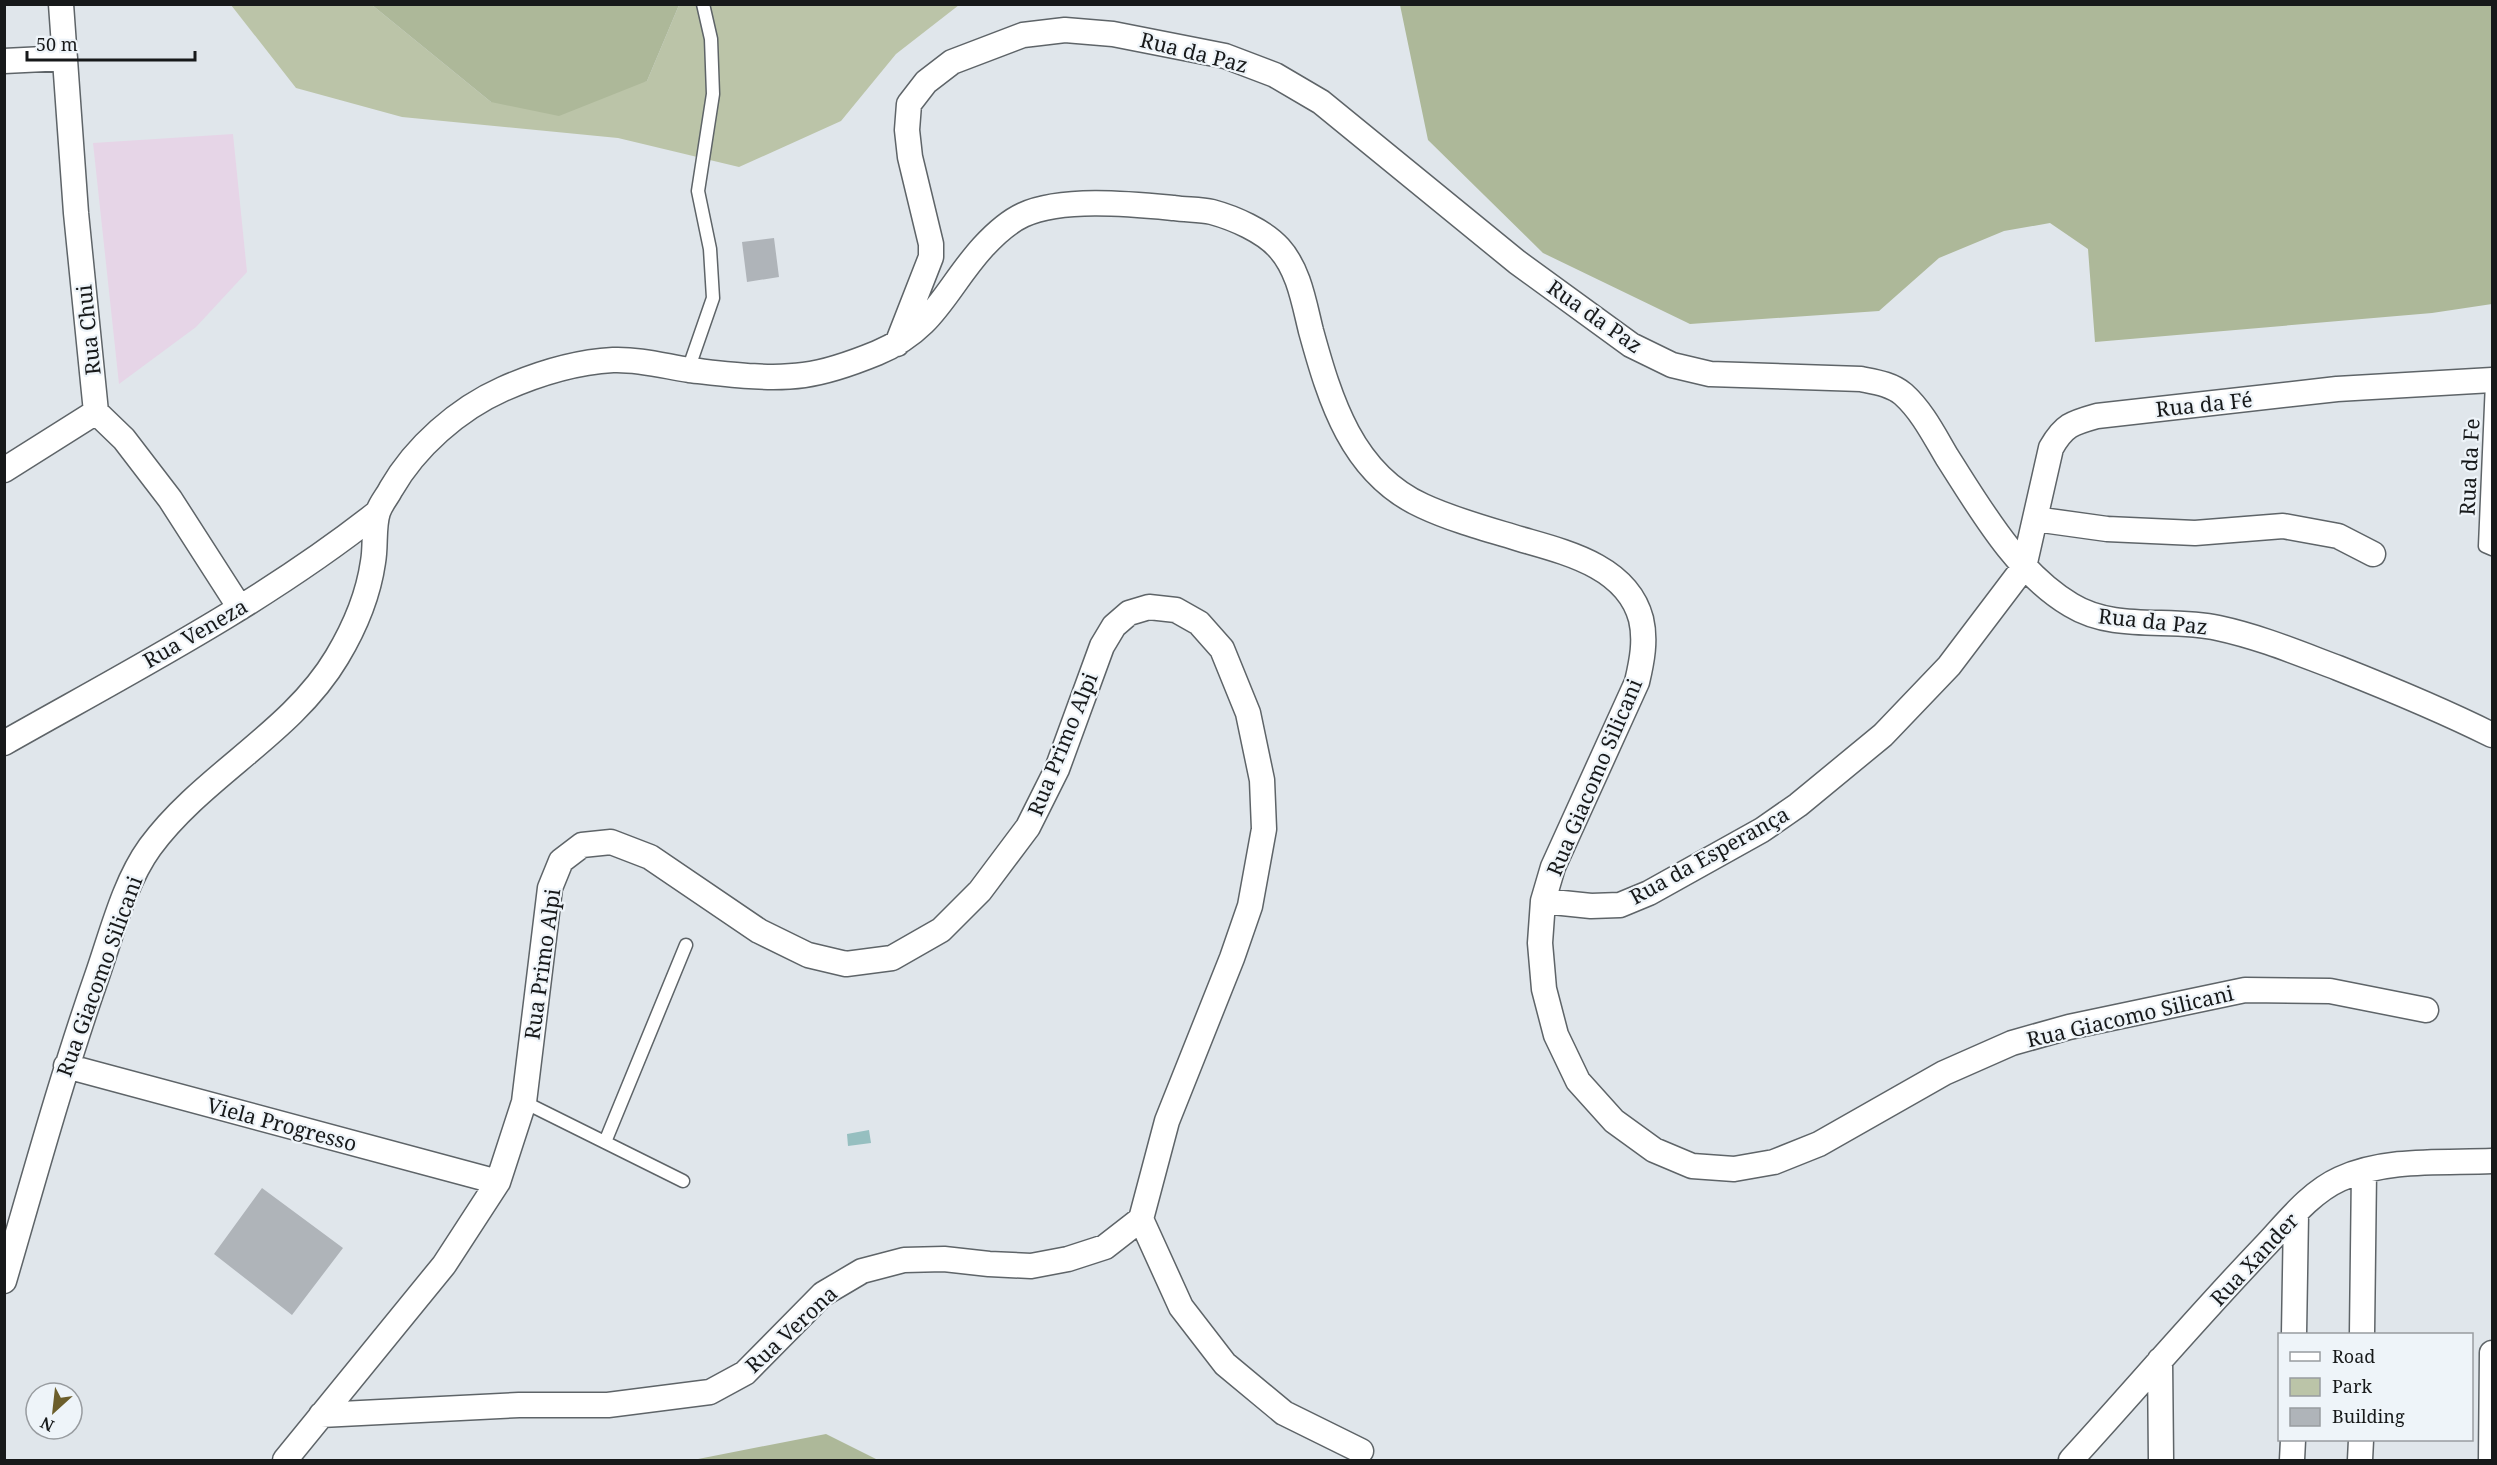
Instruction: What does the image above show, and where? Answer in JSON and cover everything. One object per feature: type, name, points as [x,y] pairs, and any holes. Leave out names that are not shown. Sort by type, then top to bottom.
[{"type":"street","name":"Rua Chui","points":[[61,4],[76,213],[96,412]]},
{"type":"street","name":"Rua da Paz","points":[[897,344],[931,257],[931,244],[910,157],[906,130],[909,104],[926,82],[952,62],[1023,35],[1065,30],[1113,34],[1225,56],[1275,75],[1322,102],[1518,262],[1631,345],[1672,365],[1710,374],[1861,379],[1884,384],[1902,393],[1917,408],[1978,505],[2024,567],[2070,605],[2092,616],[2115,620],[2215,627],[2260,638],[2438,707],[2493,735]]},
{"type":"street","points":[[4,61],[65,58]]},
{"type":"street","name":"Rua Giacomo Silicani","points":[[4,1281],[66,1066],[121,906],[143,856],[171,819],[297,708],[334,663],[361,613],[373,566],[378,512],[402,471],[434,438],[465,410],[495,392],[527,379],[589,363],[618,360],[751,376],[804,375],[873,355],[897,344],[924,324],[942,304],[982,248],[1003,228],[1025,214],[1044,209],[1125,203],[1212,212],[1251,228],[1279,249],[1300,285],[1314,339],[1344,431],[1365,463],[1392,488],[1422,506],[1559,550],[1597,565],[1626,590],[1640,615],[1644,651],[1637,682],[1553,867],[1543,901],[1540,943],[1544,989],[1556,1035],[1578,1082],[1614,1121],[1654,1150],[1692,1166],[1734,1169],[1774,1162],[1819,1144],[1944,1073],[2012,1043],[2068,1027],[2245,990],[2330,991],[2426,1010]]},
{"type":"street","name":"Rua da Fé","points":[[2024,567],[2051,448],[2061,432],[2074,422],[2097,416],[2337,389],[2493,381]]},
{"type":"street","points":[[4,470],[96,412],[124,439],[170,499],[240,608]]},
{"type":"street","name":"Rua Veneza","points":[[4,743],[240,608],[378,512]]},
{"type":"street","points":[[2035,519],[2107,529],[2194,533],[2283,526],[2338,536],[2373,554]]},
{"type":"street","name":"Rua da Esperança","points":[[1543,901],[1591,906],[1620,905],[1649,893],[1762,830],[1798,805],[1883,735],[1949,666],[2024,567]]},
{"type":"street","name":"Rua Primo Alpi","points":[[285,1461],[444,1264],[498,1182],[524,1102],[550,888],[561,861],[582,845],[611,842],[650,857],[759,931],[808,955],[846,964],[892,958],[941,930],[980,891],[1028,827],[1057,769],[1102,646],[1114,626],[1129,613],[1149,607],[1176,610],[1199,623],[1222,649],[1248,713],[1262,780],[1264,829],[1250,906],[1232,958],[1167,1121],[1141,1219]]},
{"type":"street","name":"Viela Progresso","points":[[66,1066],[498,1182]]},
{"type":"street","name":"Rua Xander","points":[[2071,1461],[2160,1360],[2318,1192],[2340,1179],[2364,1171],[2395,1165],[2493,1161]]},
{"type":"street","points":[[2362,1333],[2364,1171]]},
{"type":"street","points":[[2294,1333],[2296,1214]]},
{"type":"street","points":[[1141,1219],[1182,1307],[1226,1364],[1284,1413],[1361,1451]]},
{"type":"street","name":"Rua Verona","points":[[321,1415],[519,1405],[608,1405],[710,1392],[746,1373],[823,1294],[862,1271],[904,1260],[944,1259],[1031,1266],[1068,1259],[1105,1247],[1141,1219]]},
{"type":"street","points":[[2491,1461],[2493,1353]]},
{"type":"street","points":[[2160,1360],[2161,1461]]},
{"type":"street","points":[[2292,1461],[2293,1441]]},
{"type":"street","points":[[2360,1461],[2361,1441]]},
{"type":"lane","points":[[688,370],[713,298],[711,249],[698,191],[713,94],[711,39],[703,4]]},
{"type":"lane","name":"Rua da Fe","points":[[2493,381],[2485,546],[2493,549]]},
{"type":"lane","points":[[605,1142],[686,945]]},
{"type":"lane","points":[[524,1102],[683,1181]]},
{"type":"shaded area","points":[[233,134],[247,272],[196,327],[119,384],[93,143]]},
{"type":"green space","points":[[231,5],[372,5],[491,102],[647,81],[679,5],[959,5],[896,54],[841,121],[739,167],[618,138],[402,117],[296,88]]},
{"type":"green space","points":[[372,5],[679,5],[647,81],[559,116],[491,102]]},
{"type":"green space","points":[[1400,5],[2492,5],[2492,304],[2432,313],[2095,342],[2088,249],[2050,223],[2004,231],[1939,258],[1879,311],[1690,324],[1543,253],[1428,140]]},
{"type":"green space","points":[[826,1434],[878,1460],[693,1460]]},
{"type":"water","points":[[869,1130],[871,1143],[848,1146],[847,1134]]},
{"type":"building","points":[[774,238],[779,277],[747,282],[742,242]]},
{"type":"building","points":[[262,1188],[343,1248],[292,1315],[214,1254]]}]
